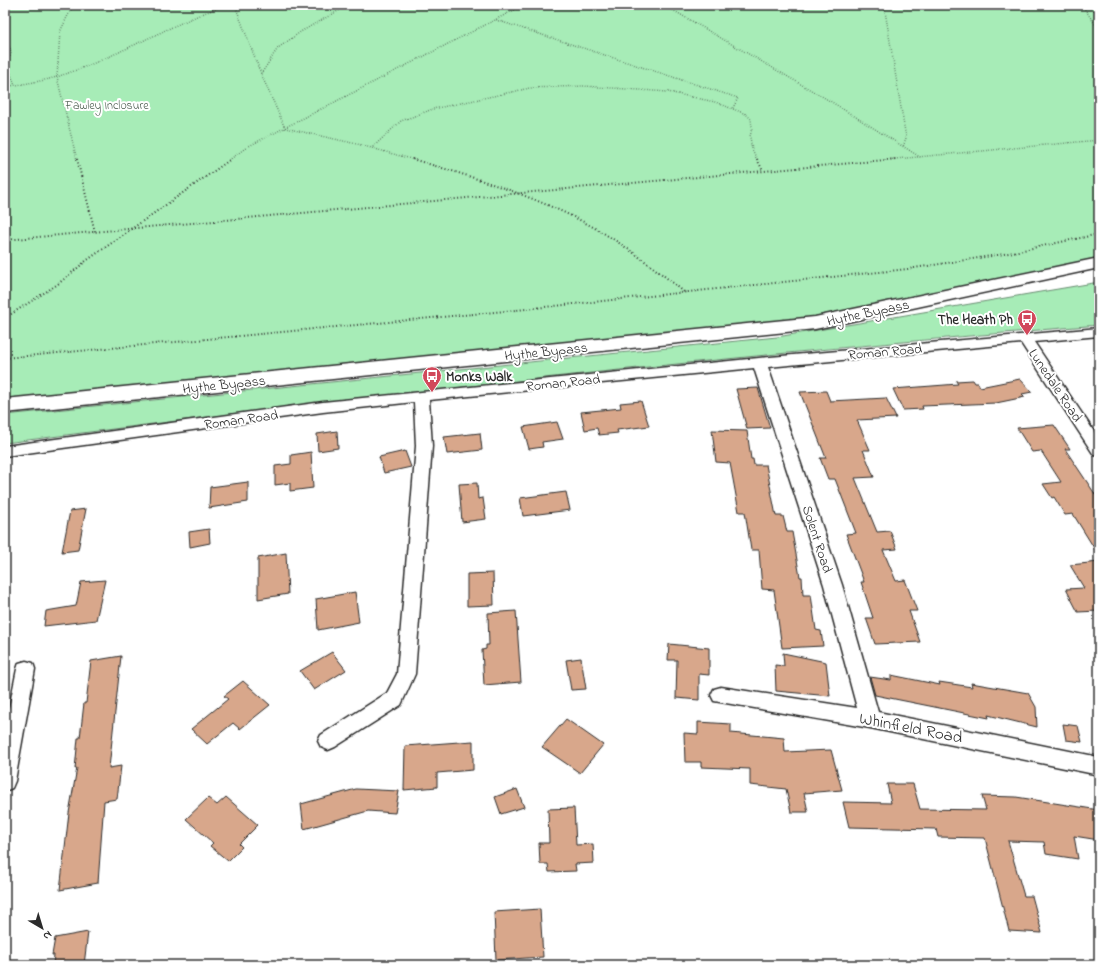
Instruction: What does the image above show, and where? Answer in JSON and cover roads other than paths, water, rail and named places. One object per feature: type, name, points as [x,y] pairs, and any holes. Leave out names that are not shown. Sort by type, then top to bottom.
[{"type":"main road","name":"Hythe Bypass","points":[[5,406],[815,323],[1094,265]]},
{"type":"street","name":"Roman Road","points":[[5,451],[323,407],[759,362],[1099,332]]},
{"type":"street","name":"Lunedale Road","points":[[1025,339],[1099,451]]},
{"type":"street","name":"Solent Road","points":[[759,362],[833,585],[870,718]]},
{"type":"street","points":[[328,741],[394,699],[406,674],[424,446],[421,397]]},
{"type":"street","points":[[5,781],[17,726],[26,669]]},
{"type":"street","name":"Whinfield Road","points":[[721,695],[870,718],[1099,766]]},
{"type":"place","name":"The Heath Ph","points":[[1027,336]]},
{"type":"place","name":"Monks Walk","points":[[432,393]]},
{"type":"park label","name":"Fawley Inclosure","points":[[107,105]]}]
